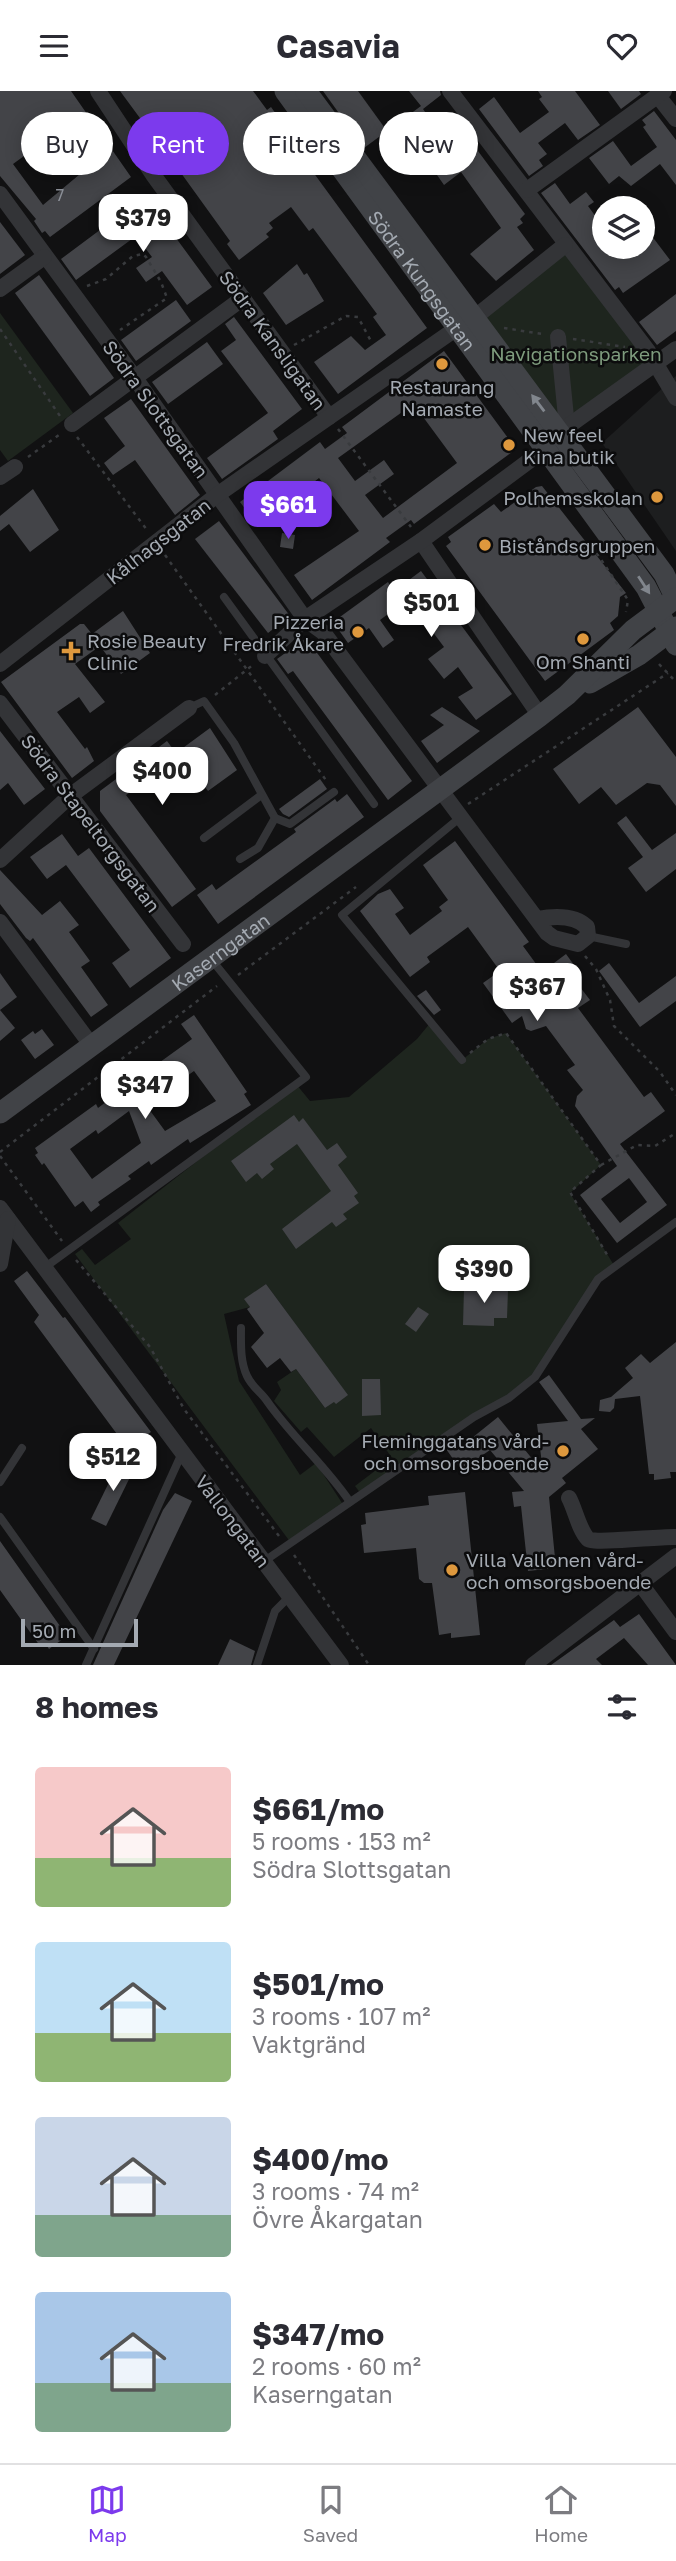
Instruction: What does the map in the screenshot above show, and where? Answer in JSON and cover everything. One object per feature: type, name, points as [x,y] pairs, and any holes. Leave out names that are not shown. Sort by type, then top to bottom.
[{"type":"street","name":"Södra Kansligatan","points":[[99,91],[154,176],[329,417]]},
{"type":"street","name":"Södra Kungsgatan","points":[[285,91],[664,574],[672,602],[673,642]]},
{"type":"street","name":"Södra Kungsgatan","points":[[306,91],[465,323],[545,449],[646,587],[672,602]]},
{"type":"street","points":[[450,91],[656,363],[676,398]]},
{"type":"street","points":[[527,190],[656,94],[676,119]]},
{"type":"street","name":"Södra Slottsgatan","points":[[1,199],[135,378],[305,619],[323,632],[440,788]]},
{"type":"street","name":"Kålhagsgatan","points":[[0,664],[217,495],[465,323],[565,245]]},
{"type":"street","points":[[0,289],[44,257]]},
{"type":"street","points":[[72,424],[243,298]]},
{"type":"street","points":[[558,337],[567,427],[676,349]]},
{"type":"street","points":[[265,656],[305,619],[421,541],[545,449]]},
{"type":"street","points":[[0,477],[15,467]]},
{"type":"street","points":[[421,541],[540,716]]},
{"type":"street","name":"Kaserngatan","points":[[0,1112],[540,716],[567,695],[633,630],[672,602]]},
{"type":"street","name":"Kaserngatan","points":[[567,695],[639,655],[673,642]]},
{"type":"street","name":"Södra Stapeltorgsgatan","points":[[0,703],[183,944]]},
{"type":"street","points":[[0,860],[71,796],[189,708]]},
{"type":"street","points":[[440,788],[460,813],[537,919],[550,936],[581,940],[587,927],[580,922],[556,916],[537,919]]},
{"type":"street","points":[[0,922],[92,1046]]},
{"type":"street","points":[[0,1264],[4,1214]]},
{"type":"street","name":"Vallongatan","points":[[4,1214],[341,1665]]},
{"type":"street","points":[[569,1498],[588,1538],[595,1542],[643,1536],[676,1537]]},
{"type":"street","points":[[533,1665],[676,1556]]},
{"type":"street","points":[[640,1583],[676,1632]]},
{"type":"lane","points":[[224,597],[374,804]]},
{"type":"lane","points":[[189,708],[204,701],[234,743],[260,796],[275,818],[290,824],[334,792]]},
{"type":"lane","points":[[204,838],[260,796]]},
{"type":"lane","points":[[460,813],[342,915],[462,1060]]},
{"type":"lane","points":[[240,859],[258,848],[275,818]]},
{"type":"lane","points":[[581,940],[626,944]]},
{"type":"lane","points":[[44,1268],[306,1077],[211,959]]},
{"type":"lane","points":[[263,1562],[474,1417],[509,1398],[536,1377],[598,1279],[676,1222]]},
{"type":"lane","points":[[241,1328],[242,1358],[254,1388],[266,1399],[276,1416],[329,1470],[351,1502]]},
{"type":"lane","points":[[0,1482],[22,1448]]},
{"type":"lane","points":[[86,1665],[182,1453]]},
{"type":"lane","points":[[0,1517],[94,1649]]},
{"type":"lane","points":[[257,1665],[275,1611],[289,1597]]},
{"type":"path","points":[[73,295],[106,278],[133,256],[143,254],[146,257],[162,282],[167,298],[126,327],[105,338]]},
{"type":"path","points":[[282,352],[346,316],[358,317],[372,343]]},
{"type":"path","points":[[329,417],[421,541]]},
{"type":"path","points":[[15,467],[72,424]]},
{"type":"path","points":[[157,543],[334,792]]},
{"type":"path","points":[[663,669],[673,642]]},
{"type":"path","points":[[204,701],[265,656]]},
{"type":"path","points":[[460,813],[668,673]]},
{"type":"path","points":[[363,881],[236,976],[227,978],[0,1154],[69,1251],[150,1347],[184,1409],[287,1545],[369,1665]]},
{"type":"path","points":[[581,940],[610,1000],[614,1026],[660,1072],[676,1095]]},
{"type":"path","points":[[462,1060],[488,1039],[506,1033],[601,1165]]},
{"type":"path","points":[[615,1267],[570,1192],[601,1165],[637,1145],[655,1146],[676,1133]]},
{"type":"shaded area","name":"Polhemsskolan","points":[[676,376],[676,551],[602,443]]},
{"type":"green space","name":"Navigationsparken","points":[[561,248],[653,366],[567,427],[480,313]]},
{"type":"green space","points":[[0,313],[73,413],[8,461],[0,450]]},
{"type":"green space","points":[[431,1022],[462,1060],[488,1039],[506,1033],[601,1165],[570,1193],[615,1267],[598,1279],[535,1377],[361,1494],[355,1486],[392,1458],[371,1428],[334,1457],[307,1427],[301,1432],[274,1401],[281,1390],[277,1382],[296,1369],[325,1408],[346,1393],[266,1284],[245,1299],[250,1307],[224,1314],[239,1381],[300,1475],[316,1463],[344,1506],[291,1543],[75,1254],[82,1249],[95,1265],[131,1239],[118,1223],[296,1084],[310,1101],[349,1097],[417,1039]]},
{"type":"building","points":[[0,91],[71,91],[86,112],[21,112],[21,158],[13,164],[43,205],[79,175],[113,175],[113,151],[127,175],[131,177],[50,237],[45,231],[42,233],[34,221],[36,219],[0,176]]},
{"type":"building","points":[[120,91],[253,91],[267,110],[271,107],[275,112],[243,112],[243,175],[315,175],[427,328],[338,394],[314,362],[351,336],[365,350],[386,335],[373,317],[377,314],[313,228],[309,231],[291,207],[269,223],[273,228],[266,234],[269,237],[239,260],[227,244],[230,241],[182,175],[229,175],[229,112],[135,112]]},
{"type":"building","points":[[323,91],[358,91],[379,120],[379,137],[365,147],[365,112],[338,112]]},
{"type":"building","points":[[409,91],[440,91],[441,95],[423,109],[425,112],[413,112],[421,106]]},
{"type":"building","points":[[538,91],[575,91],[600,125],[578,140],[565,123],[538,143],[547,154],[539,160],[543,166],[529,176],[479,109],[494,97],[520,133],[549,112],[539,99],[542,97]]},
{"type":"building","points":[[608,91],[639,91],[641,94],[621,109]]},
{"type":"building","points":[[654,111],[676,140],[676,185],[660,164],[631,186],[619,176],[609,184],[589,158],[613,141],[631,166],[657,147],[643,127],[646,125],[642,120]]},
{"type":"building","points":[[478,151],[525,214],[520,219],[523,223],[517,227],[534,250],[496,281],[470,254],[501,228],[463,175],[478,175]]},
{"type":"building","points":[[437,175],[457,175],[444,185]]},
{"type":"building","points":[[555,183],[570,204],[586,192],[592,200],[588,206],[592,212],[592,259],[655,259],[655,240],[670,260],[623,293],[619,287],[615,290],[541,193]]},
{"type":"building","points":[[154,208],[212,287],[187,305],[162,271],[146,282],[136,268],[152,257],[136,236],[76,280],[61,259],[116,218],[124,230]]},
{"type":"building","points":[[0,222],[25,255],[0,274]]},
{"type":"building","points":[[297,264],[304,275],[307,273],[324,301],[286,325],[263,293]]},
{"type":"building","points":[[39,275],[114,378],[90,396],[15,293]]},
{"type":"building","points":[[676,294],[676,331],[657,345],[639,322]]},
{"type":"building","points":[[176,300],[191,321],[136,361],[121,340]]},
{"type":"building","points":[[234,317],[302,409],[273,431],[278,439],[222,479],[207,458],[268,413],[221,351],[236,340],[225,324]]},
{"type":"building","points":[[207,342],[223,364],[168,404],[152,382]]},
{"type":"building","points":[[444,351],[516,449],[414,524],[411,520],[386,538],[390,542],[312,600],[294,575],[359,531],[319,478],[258,526],[240,502],[320,442],[325,449],[347,433],[342,427]],"holes":[[[415,406],[457,463],[383,518],[365,495],[394,474],[384,460],[355,481],[338,458],[405,410]]]},
{"type":"building","points":[[131,399],[200,495],[175,515],[135,460],[113,475],[104,463],[125,446],[104,418]]},
{"type":"building","points":[[542,486],[626,593],[620,597],[618,616],[610,623],[614,630],[545,681],[446,546],[451,542],[448,537],[494,504],[501,512],[536,487]]},
{"type":"building","points":[[33,489],[59,530],[30,552],[9,524],[0,531],[0,516]]},
{"type":"building","points":[[219,521],[290,616],[268,633],[195,539]]},
{"type":"building","points":[[282,533],[295,535],[293,549],[280,547]]},
{"type":"building","points":[[421,571],[512,694],[476,720],[458,697],[473,688],[458,667],[444,679],[428,659],[444,647],[408,599],[380,620],[394,640],[383,648],[369,628],[348,643],[333,622],[388,582],[394,591]]},
{"type":"building","points":[[123,611],[150,653],[121,674],[100,646],[75,664],[105,702],[90,713],[79,697],[57,712],[85,749],[87,747],[94,761],[72,778],[1,682],[80,624],[84,624],[92,634]]},
{"type":"building","points":[[306,638],[412,781],[388,800],[293,671],[288,674],[277,659]]},
{"type":"building","points":[[442,707],[480,731],[437,763],[421,741],[444,725],[430,715]]},
{"type":"building","points":[[638,707],[676,757],[676,806],[660,785],[647,783],[616,805],[601,787],[579,804],[553,769]]},
{"type":"building","points":[[210,728],[237,770],[208,791],[187,763],[156,786],[150,778],[126,795],[196,889],[172,907],[100,811],[100,791],[167,741],[176,753]]},
{"type":"building","points":[[0,731],[45,789],[24,805],[8,783],[0,790]]},
{"type":"building","points":[[320,779],[327,789],[289,817],[283,814],[279,809]]},
{"type":"building","points":[[347,794],[364,817],[218,924],[197,895],[212,884],[216,890],[296,832],[294,829],[335,799],[337,802]]},
{"type":"building","points":[[626,816],[652,850],[676,833],[676,869],[646,892],[628,868],[643,857],[617,823]]},
{"type":"building","points":[[62,834],[78,856],[89,848],[171,958],[130,988],[112,963],[130,950],[66,865],[47,879],[30,857]]},
{"type":"building","points":[[455,841],[529,942],[523,946],[542,972],[566,954],[574,965],[567,970],[590,1000],[578,1008],[644,1097],[651,1092],[665,1111],[620,1144],[667,1205],[617,1243],[580,1195],[617,1166],[575,1106],[577,1096],[583,1090],[567,1070],[575,1065],[546,1026],[531,1031],[526,1029],[522,1016],[512,1023],[483,983],[500,971],[468,927],[427,957],[430,962],[410,977],[360,911],[378,894],[390,889],[404,908],[395,914],[410,935],[442,911],[439,907],[448,900],[423,865]],"holes":[[[629,1178],[647,1202],[620,1223],[601,1199]]]},
{"type":"building","points":[[0,870],[42,915],[60,901],[79,925],[69,932],[90,961],[81,967],[108,1005],[91,1017],[33,938],[30,941],[26,938],[0,904]]},
{"type":"building","points":[[609,963],[639,1003],[676,976],[676,1001],[640,1027],[599,971]]},
{"type":"building","points":[[0,973],[17,997],[0,1010]]},
{"type":"building","points":[[426,990],[441,1010],[434,1015],[417,996]]},
{"type":"building","points":[[0,1010],[15,1028],[0,1041]]},
{"type":"building","points":[[194,1015],[247,1092],[244,1094],[251,1105],[190,1143],[188,1139],[151,1165],[149,1161],[128,1176],[131,1179],[98,1202],[100,1205],[91,1212],[83,1201],[75,1207],[44,1163],[42,1165],[35,1155],[38,1153],[35,1148],[96,1104],[98,1108],[119,1092],[122,1085],[133,1088],[152,1073],[149,1070],[192,1039],[181,1024]],"holes":[[[194,1071],[216,1101],[165,1131],[146,1105]],[[129,1111],[141,1143],[92,1179],[70,1149],[96,1130],[98,1134]]]},
{"type":"building","points":[[42,1029],[54,1045],[35,1059],[21,1040],[33,1031],[35,1034]]},
{"type":"building","points":[[294,1115],[299,1122],[303,1118],[327,1150],[337,1143],[347,1157],[338,1165],[358,1193],[354,1196],[359,1203],[343,1214],[347,1219],[336,1227],[332,1222],[296,1249],[282,1229],[331,1191],[297,1144],[270,1164],[274,1169],[262,1179],[257,1173],[246,1182],[231,1161]]},
{"type":"building","points":[[27,1271],[151,1432],[148,1434],[151,1438],[131,1453],[34,1322],[39,1315],[14,1281]]},
{"type":"building","points":[[266,1284],[348,1395],[336,1404],[334,1402],[325,1408],[296,1369],[291,1372],[280,1358],[267,1368],[251,1347],[264,1333],[247,1309],[250,1307],[244,1299]]},
{"type":"building","points":[[477,1284],[495,1285],[495,1290],[508,1290],[507,1318],[494,1318],[494,1326],[463,1325],[464,1289],[477,1289]]},
{"type":"building","points":[[418,1307],[429,1314],[416,1332],[405,1324]]},
{"type":"building","points":[[676,1342],[676,1472],[670,1472],[671,1478],[654,1480],[654,1474],[649,1474],[640,1396],[615,1399],[614,1408],[610,1412],[599,1411],[600,1400],[611,1397],[633,1378],[625,1368],[641,1354],[650,1363]]},
{"type":"building","points":[[549,1375],[581,1419],[595,1418],[581,1429],[598,1449],[562,1478],[566,1483],[549,1497],[556,1568],[528,1571],[521,1506],[514,1507],[512,1492],[524,1491],[490,1450],[461,1470],[446,1449],[458,1441],[462,1446],[498,1417],[543,1472],[537,1424],[568,1421],[539,1382]]},
{"type":"building","points":[[362,1379],[380,1379],[381,1415],[362,1416]]},
{"type":"building","points":[[120,1460],[135,1467],[106,1526],[91,1519]]},
{"type":"building","name":"Villa Vallonen vård- och omsorgsboende","points":[[465,1492],[480,1635],[451,1638],[451,1633],[439,1635],[432,1583],[424,1583],[419,1579],[416,1548],[364,1553],[361,1525],[366,1524],[365,1513],[429,1505],[428,1496]]},
{"type":"building","points":[[175,1493],[192,1501],[114,1665],[93,1665],[163,1510]]},
{"type":"building","points":[[0,1541],[67,1636],[49,1649],[45,1643],[40,1646],[0,1590]]},
{"type":"building","points":[[639,1614],[676,1665],[648,1665],[624,1638],[596,1659],[602,1665],[551,1665],[614,1620],[620,1627]]},
{"type":"building","points":[[230,1639],[255,1651],[251,1665],[218,1665]]},
{"type":"place","name":"Restaurang Namaste","points":[[442,364]]},
{"type":"place","name":"New feel Kina butik","points":[[509,445]]},
{"type":"place","name":"Polhemsskolan","points":[[657,497]]},
{"type":"place","name":"Biståndsgruppen","points":[[485,545]]},
{"type":"place","name":"Pizzeria Fredrik Åkare","points":[[358,632]]},
{"type":"place","name":"Om Shanti","points":[[583,639]]},
{"type":"place","name":"Rosie Beauty Clinic","points":[[71,651]]},
{"type":"place","name":"Fleminggatans vård- och omsorgsboende","points":[[563,1451]]},
{"type":"place","name":"Villa Vallonen vård- och omsorgsboende","points":[[452,1570]]}]
